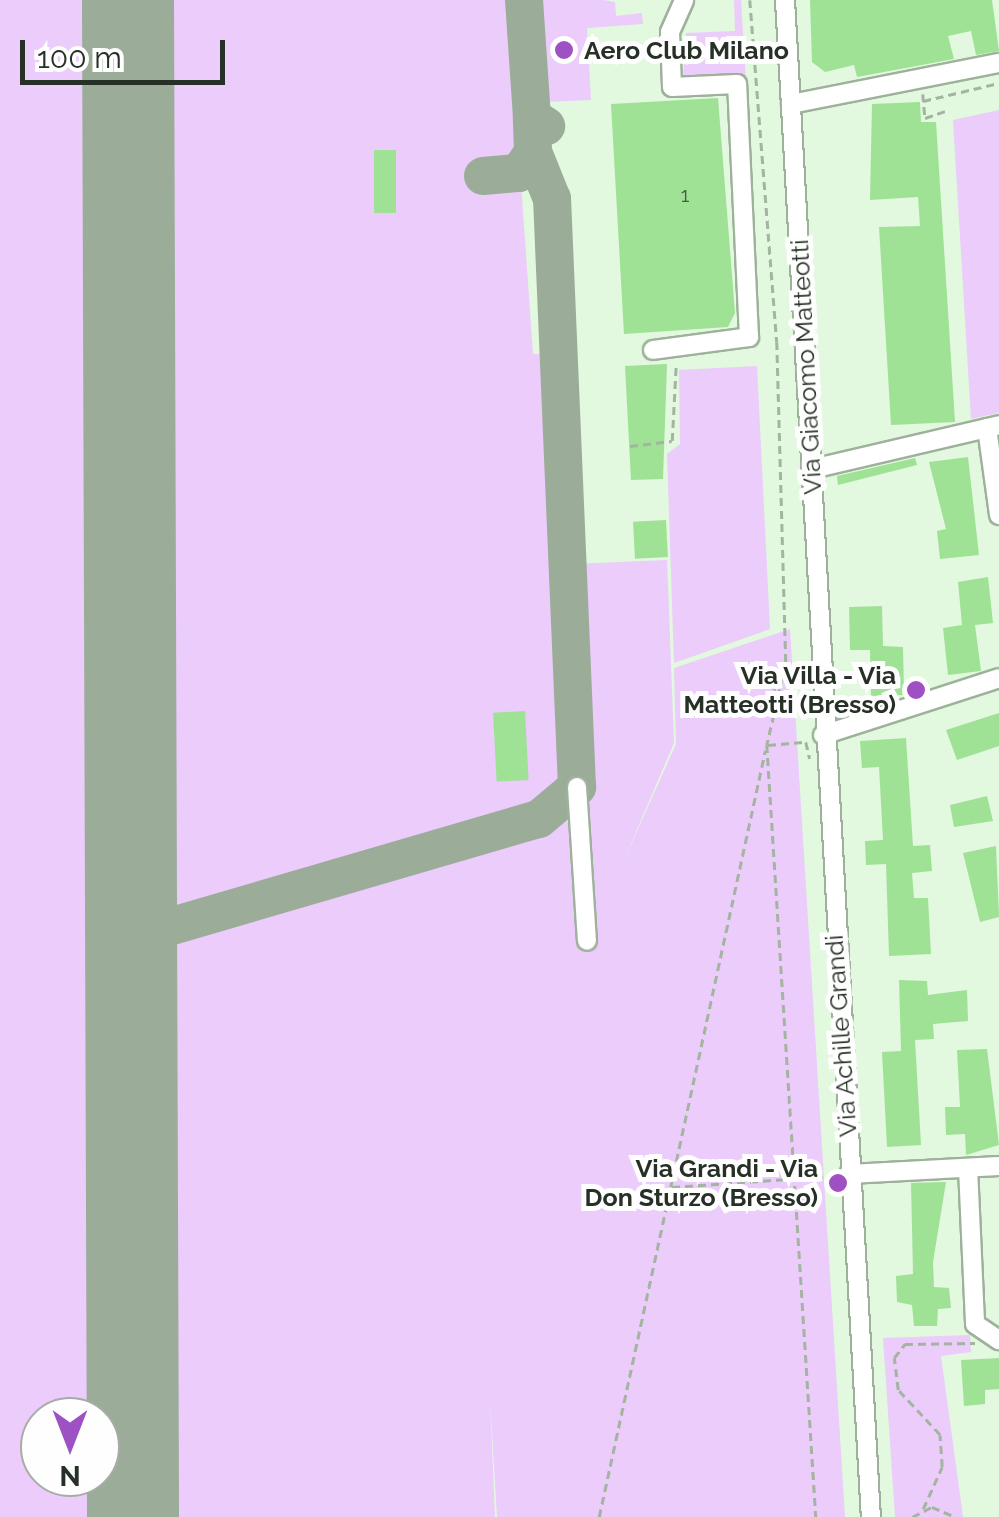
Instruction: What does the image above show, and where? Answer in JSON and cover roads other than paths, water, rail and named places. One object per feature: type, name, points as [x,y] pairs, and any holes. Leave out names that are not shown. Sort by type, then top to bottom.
[{"type":"street","points":[[653,350],[671,343],[749,338],[737,84],[672,87],[670,32],[684,0]]},
{"type":"street","name":"Via Giacomo Matteotti","points":[[785,0],[812,469],[822,735]]},
{"type":"street","points":[[791,104],[999,63]]},
{"type":"street","points":[[789,68],[816,91],[838,94]]},
{"type":"street","points":[[812,469],[993,426],[999,515]]},
{"type":"street","points":[[822,735],[999,678]]},
{"type":"street","name":"Via Achille Grandi","points":[[822,735],[842,1169],[871,1517]]},
{"type":"street","points":[[577,788],[587,941]]},
{"type":"street","points":[[842,1169],[999,1166]]},
{"type":"street","points":[[968,1168],[975,1324],[992,1339]]},
{"type":"place","name":"Aero Club Milano","points":[[564,50]]},
{"type":"place","name":"Via Villa - Via Matteotti (Bresso)","points":[[916,690]]},
{"type":"place","name":"Via Grandi - Via Don Sturzo (Bresso)","points":[[838,1183]]}]
